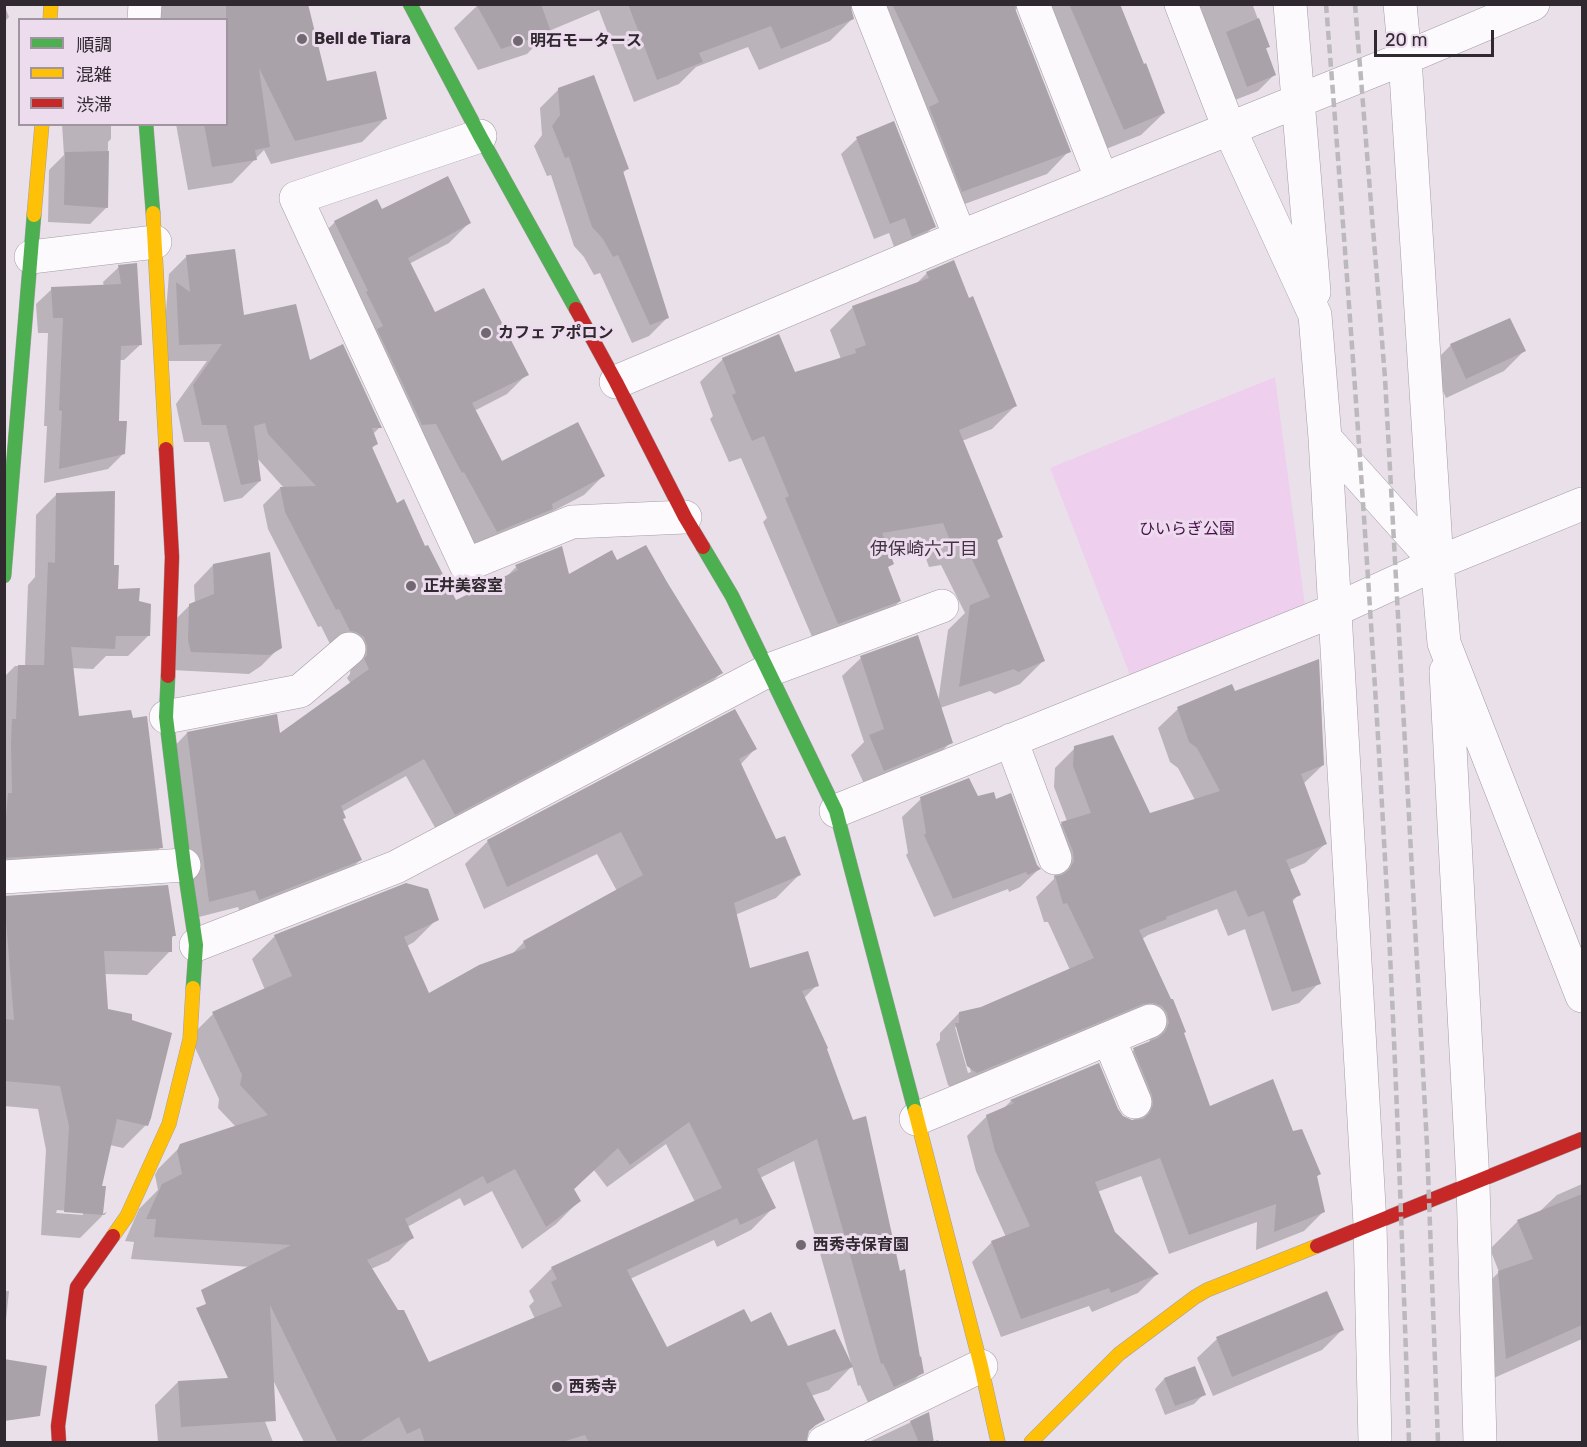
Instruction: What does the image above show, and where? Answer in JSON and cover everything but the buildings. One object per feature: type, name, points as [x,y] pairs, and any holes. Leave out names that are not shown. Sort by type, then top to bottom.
[{"type":"street","points":[[410,4],[616,382],[685,517],[732,596],[836,811],[981,1366],[998,1443]]},
{"type":"street","points":[[868,4],[960,237]]},
{"type":"street","points":[[1033,4],[1102,180]]},
{"type":"street","points":[[1181,4],[1229,128],[1315,315]]},
{"type":"street","points":[[1290,4],[1325,438],[1370,1224],[1376,1443]]},
{"type":"street","points":[[1400,4],[1444,642],[1473,1183],[1480,1443]]},
{"type":"street","points":[[616,382],[960,237],[1405,58],[1533,4]]},
{"type":"street","points":[[4,576],[42,126]]},
{"type":"street","points":[[59,1443],[58,1426],[77,1287],[127,1216],[169,1124],[190,1039],[196,945],[166,717],[172,557],[155,242],[146,126]]},
{"type":"street","points":[[480,136],[296,198],[466,565],[572,522],[685,517]]},
{"type":"street","points":[[31,257],[155,242]]},
{"type":"street","points":[[1325,438],[1437,563]]},
{"type":"street","points":[[836,811],[1335,610],[1437,563],[1582,504]]},
{"type":"street","points":[[196,945],[396,867],[769,670],[942,606]]},
{"type":"street","points":[[1444,642],[1582,996]]},
{"type":"street","points":[[166,717],[300,691],[349,649]]},
{"type":"street","points":[[1011,740],[1055,858]]},
{"type":"street","points":[[4,877],[184,865]]},
{"type":"street","points":[[916,1119],[1150,1021]]},
{"type":"street","points":[[1109,1039],[1135,1102]]},
{"type":"street","points":[[1031,1443],[1119,1354],[1207,1290],[1582,1139]]},
{"type":"street","points":[[824,1443],[981,1366]]},
{"type":"green space","name":"ひいらぎ公園","points":[[1275,377],[1305,605],[1130,675],[1050,468]]},
{"type":"railway","points":[[1326,4],[1344,231],[1382,800],[1409,1442]]},
{"type":"railway","points":[[1355,4],[1385,378],[1427,1145],[1438,1442]]},
{"type":"traffic: fast","points":[[410,4],[576,309]]},
{"type":"traffic: fast","points":[[146,126],[153,213]]},
{"type":"traffic: fast","points":[[4,576],[34,215]]},
{"type":"traffic: fast","points":[[703,547],[732,596],[836,811],[915,1111]]},
{"type":"traffic: fast","points":[[168,676],[166,717],[196,945],[193,988]]},
{"type":"traffic: slow","points":[[50,18],[51,4]]},
{"type":"traffic: slow","points":[[34,215],[42,126]]},
{"type":"traffic: slow","points":[[153,213],[166,449]]},
{"type":"traffic: slow","points":[[113,1236],[127,1216],[169,1124],[190,1039],[193,988]]},
{"type":"traffic: slow","points":[[915,1111],[981,1366],[998,1442]]},
{"type":"traffic: slow","points":[[1031,1442],[1119,1354],[1195,1297],[1207,1290],[1317,1246]]},
{"type":"traffic: jam","points":[[576,309],[703,547]]},
{"type":"traffic: jam","points":[[166,449],[172,557],[168,676]]},
{"type":"traffic: jam","points":[[1317,1246],[1582,1139]]},
{"type":"traffic: jam","points":[[59,1442],[58,1426],[77,1287],[113,1236]]},
{"type":"place","name":"Bell de Tiara","points":[[302,39]]},
{"type":"place","name":"明石モータース","points":[[518,41]]},
{"type":"place","name":"カフェ アポロン","points":[[486,333]]},
{"type":"place","name":"正井美容室","points":[[411,586]]},
{"type":"place","name":"西秀寺保育園","points":[[801,1245]]},
{"type":"place","name":"西秀寺","points":[[557,1387]]},
{"type":"district","name":"伊保崎六丁目","points":[[924,550]]}]
